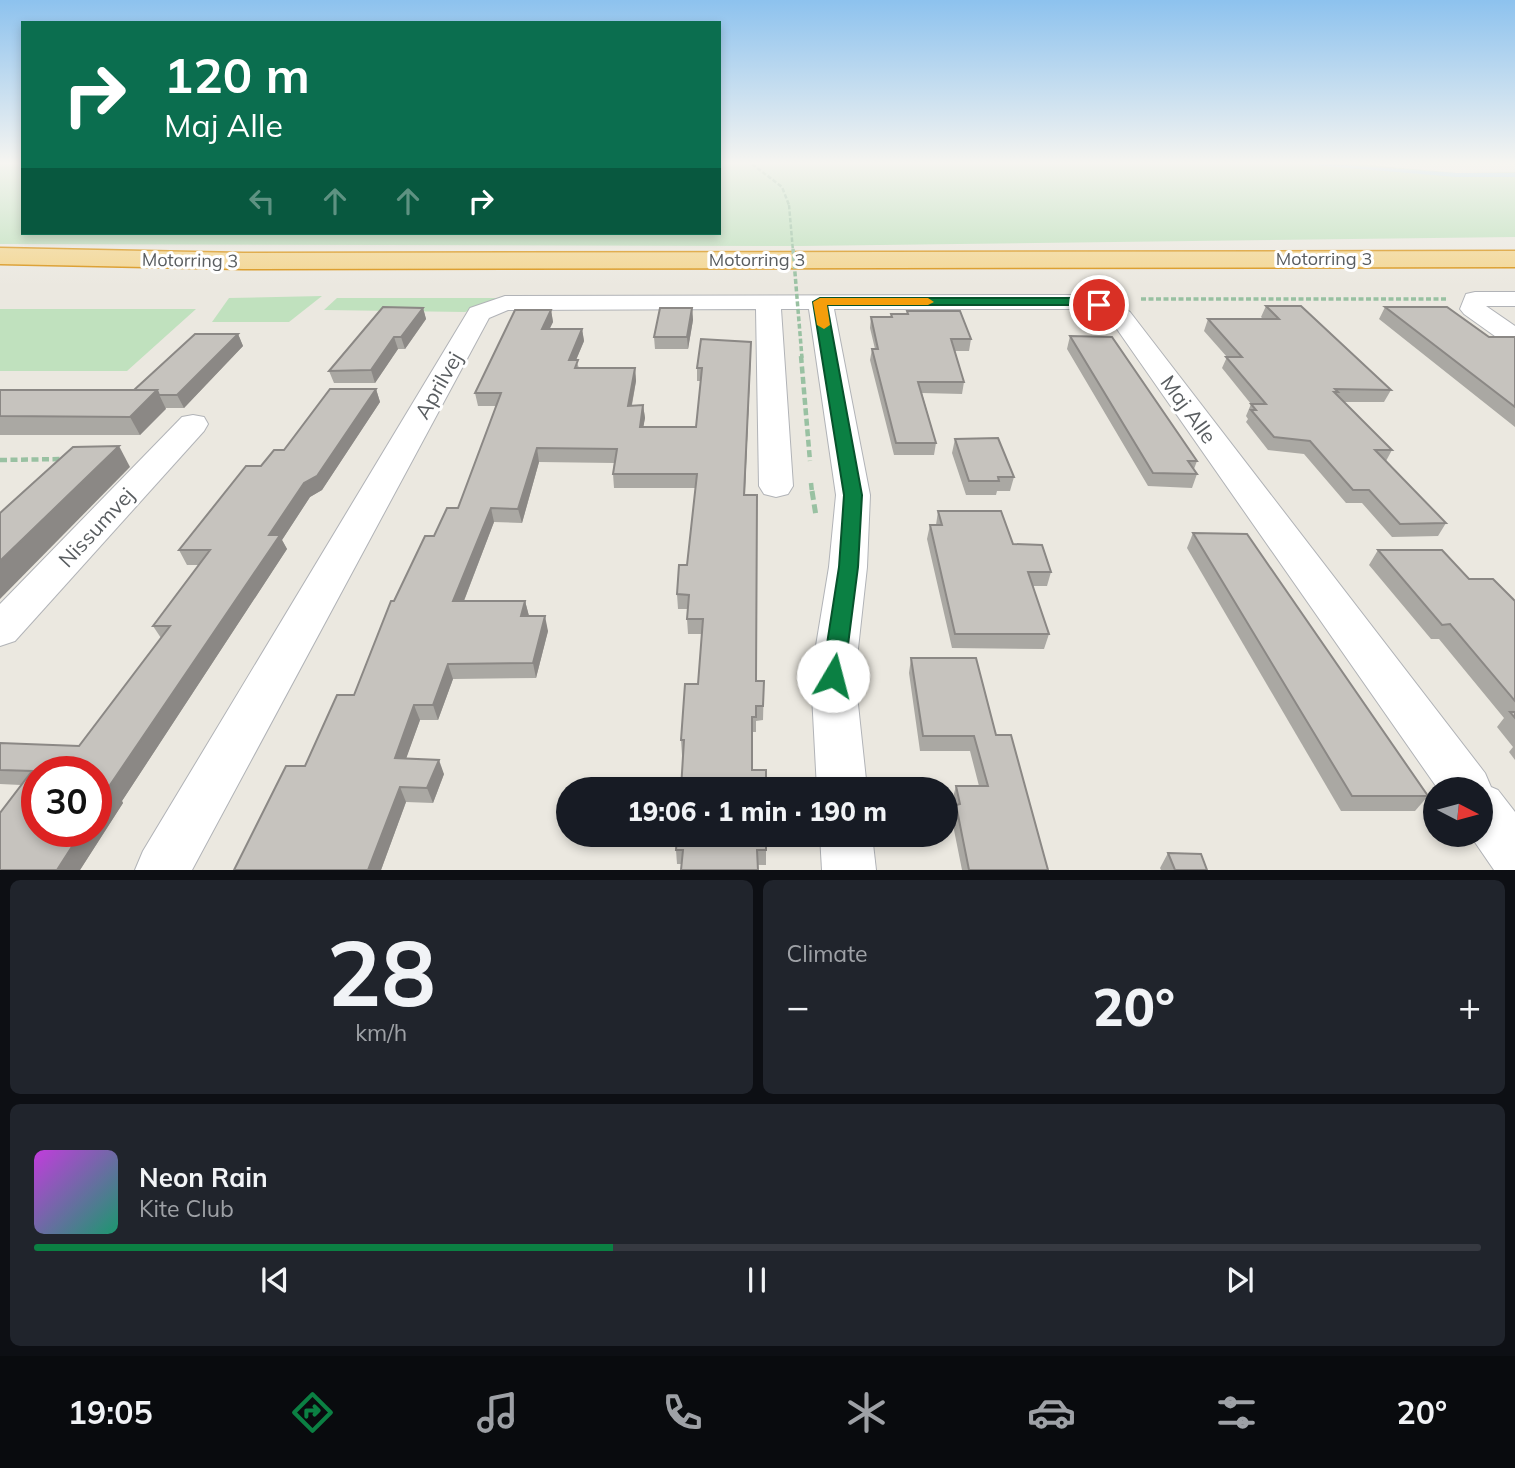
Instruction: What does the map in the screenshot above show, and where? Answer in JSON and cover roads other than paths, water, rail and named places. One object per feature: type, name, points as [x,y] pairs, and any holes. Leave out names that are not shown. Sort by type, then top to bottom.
[{"type":"highway","points":[[1042,258],[1189,249],[1515,245]]},
{"type":"highway","name":"Motorring 3","points":[[0,256],[243,261],[1515,259]]},
{"type":"highway","name":"Motorring 3","points":[[0,279],[1515,279]]},
{"type":"street","points":[[1515,299],[1475,299],[1473,309],[1515,338]]},
{"type":"street","points":[[776,486],[768,302],[820,302],[853,495],[848,567],[833,676],[841,777]]},
{"type":"street","name":"Aprilvej","points":[[162,870],[480,313],[505,303],[768,302]]},
{"type":"street","name":"Maj Alle","points":[[820,302],[1077,302],[1099,305],[1121,317],[1458,777]]},
{"type":"street","name":"Nissumvej","points":[[0,630],[193,424]]},
{"type":"street","points":[[1493,824],[1515,854]]},
{"type":"street","points":[[847,847],[849,870]]}]
